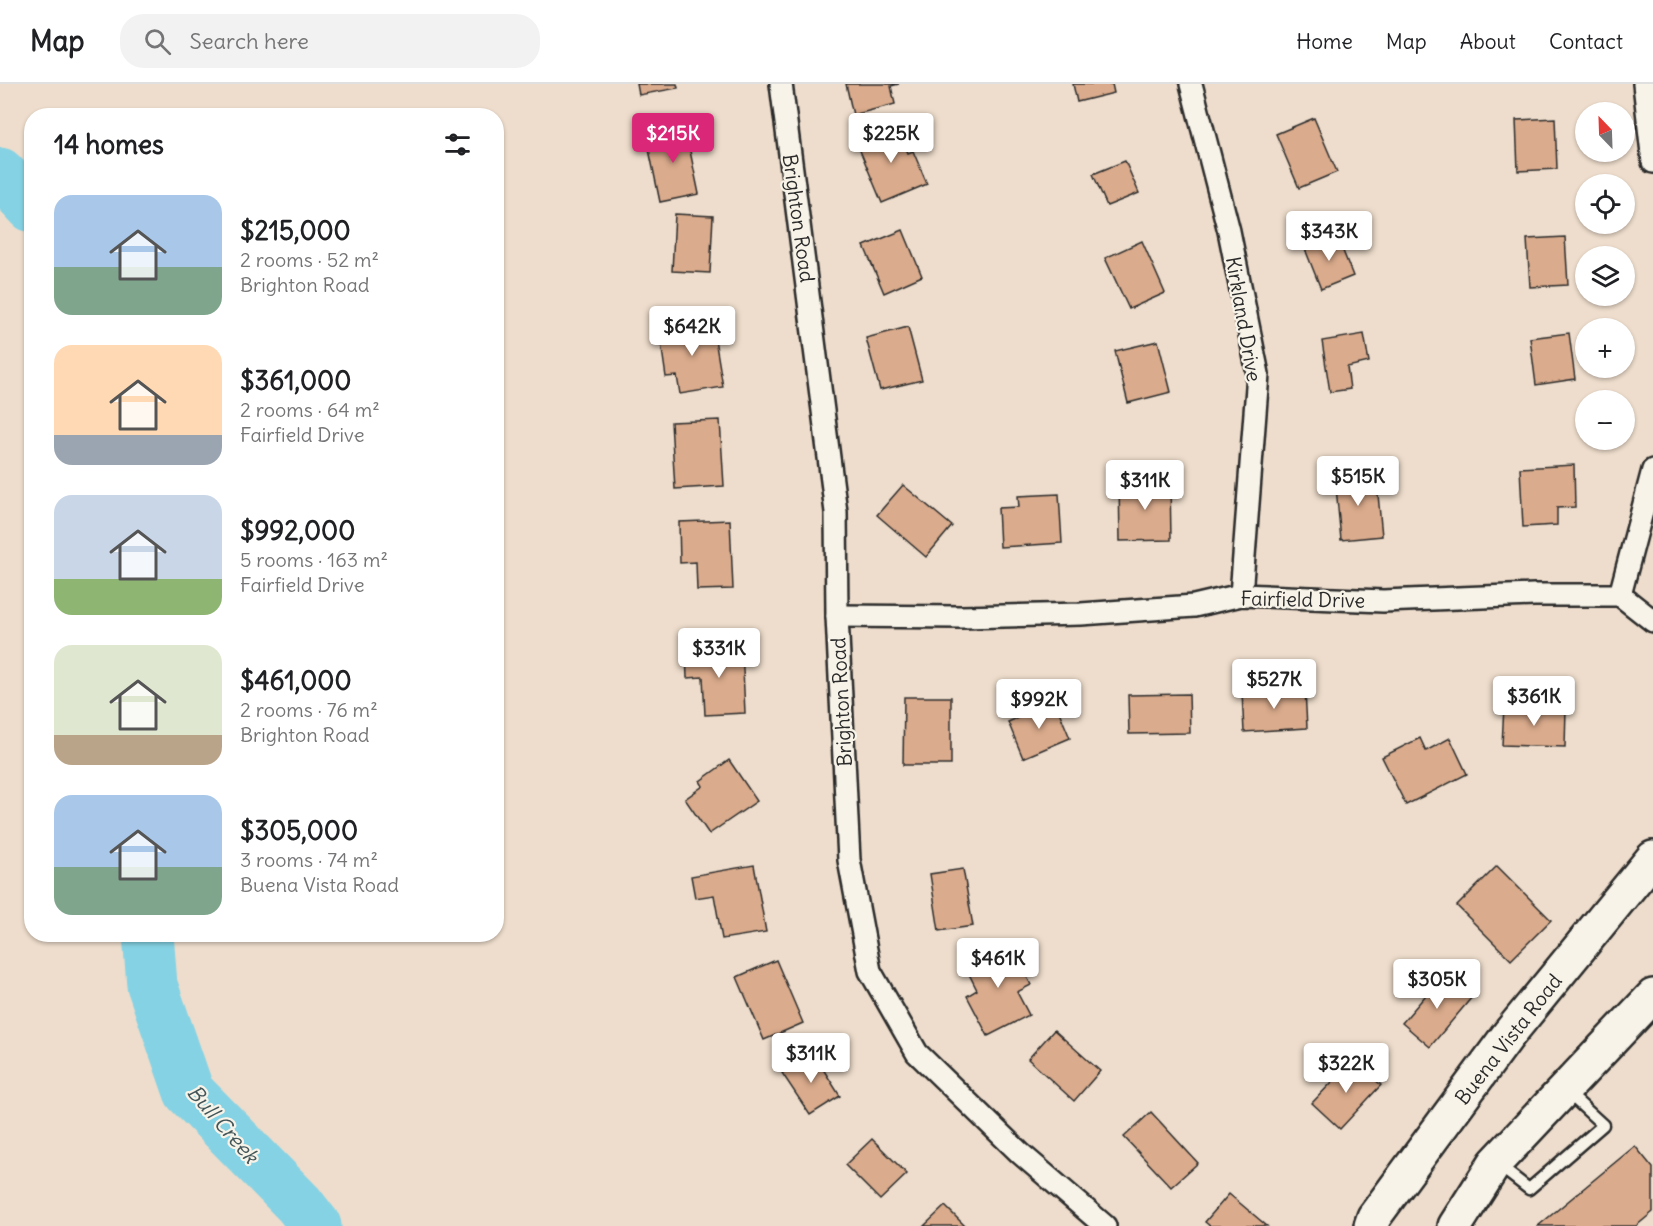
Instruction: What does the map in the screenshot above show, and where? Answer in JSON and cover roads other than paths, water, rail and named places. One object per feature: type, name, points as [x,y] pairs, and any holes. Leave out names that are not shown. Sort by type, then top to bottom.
[{"type":"main road","name":"Buena Vista Road","points":[[1371,1226],[1374,1217],[1509,1034],[1653,858]]},
{"type":"main road","points":[[1455,1226],[1495,1163],[1564,1089],[1647,1006]]},
{"type":"street","name":"Brighton Road","points":[[781,84],[836,512],[837,616],[849,860],[870,971],[916,1053],[1020,1152],[1105,1226]]},
{"type":"street","name":"Kirkland Drive","points":[[1191,84],[1229,231],[1258,374],[1241,595]]},
{"type":"street","points":[[1644,84],[1653,162]]},
{"type":"street","points":[[1653,470],[1620,595],[1653,621]]},
{"type":"street","name":"Fairfield Drive","points":[[837,616],[1081,614],[1194,606],[1241,595],[1383,601],[1534,595],[1620,595]]},
{"type":"lane","points":[[1495,1163],[1529,1189],[1603,1125],[1564,1089]]},
{"type":"waterway","name":"Bull Creek","points":[[0,173],[24,198]]},
{"type":"waterway","name":"Bull Creek","points":[[149,942],[152,985],[189,1092],[299,1204],[316,1226]]}]
